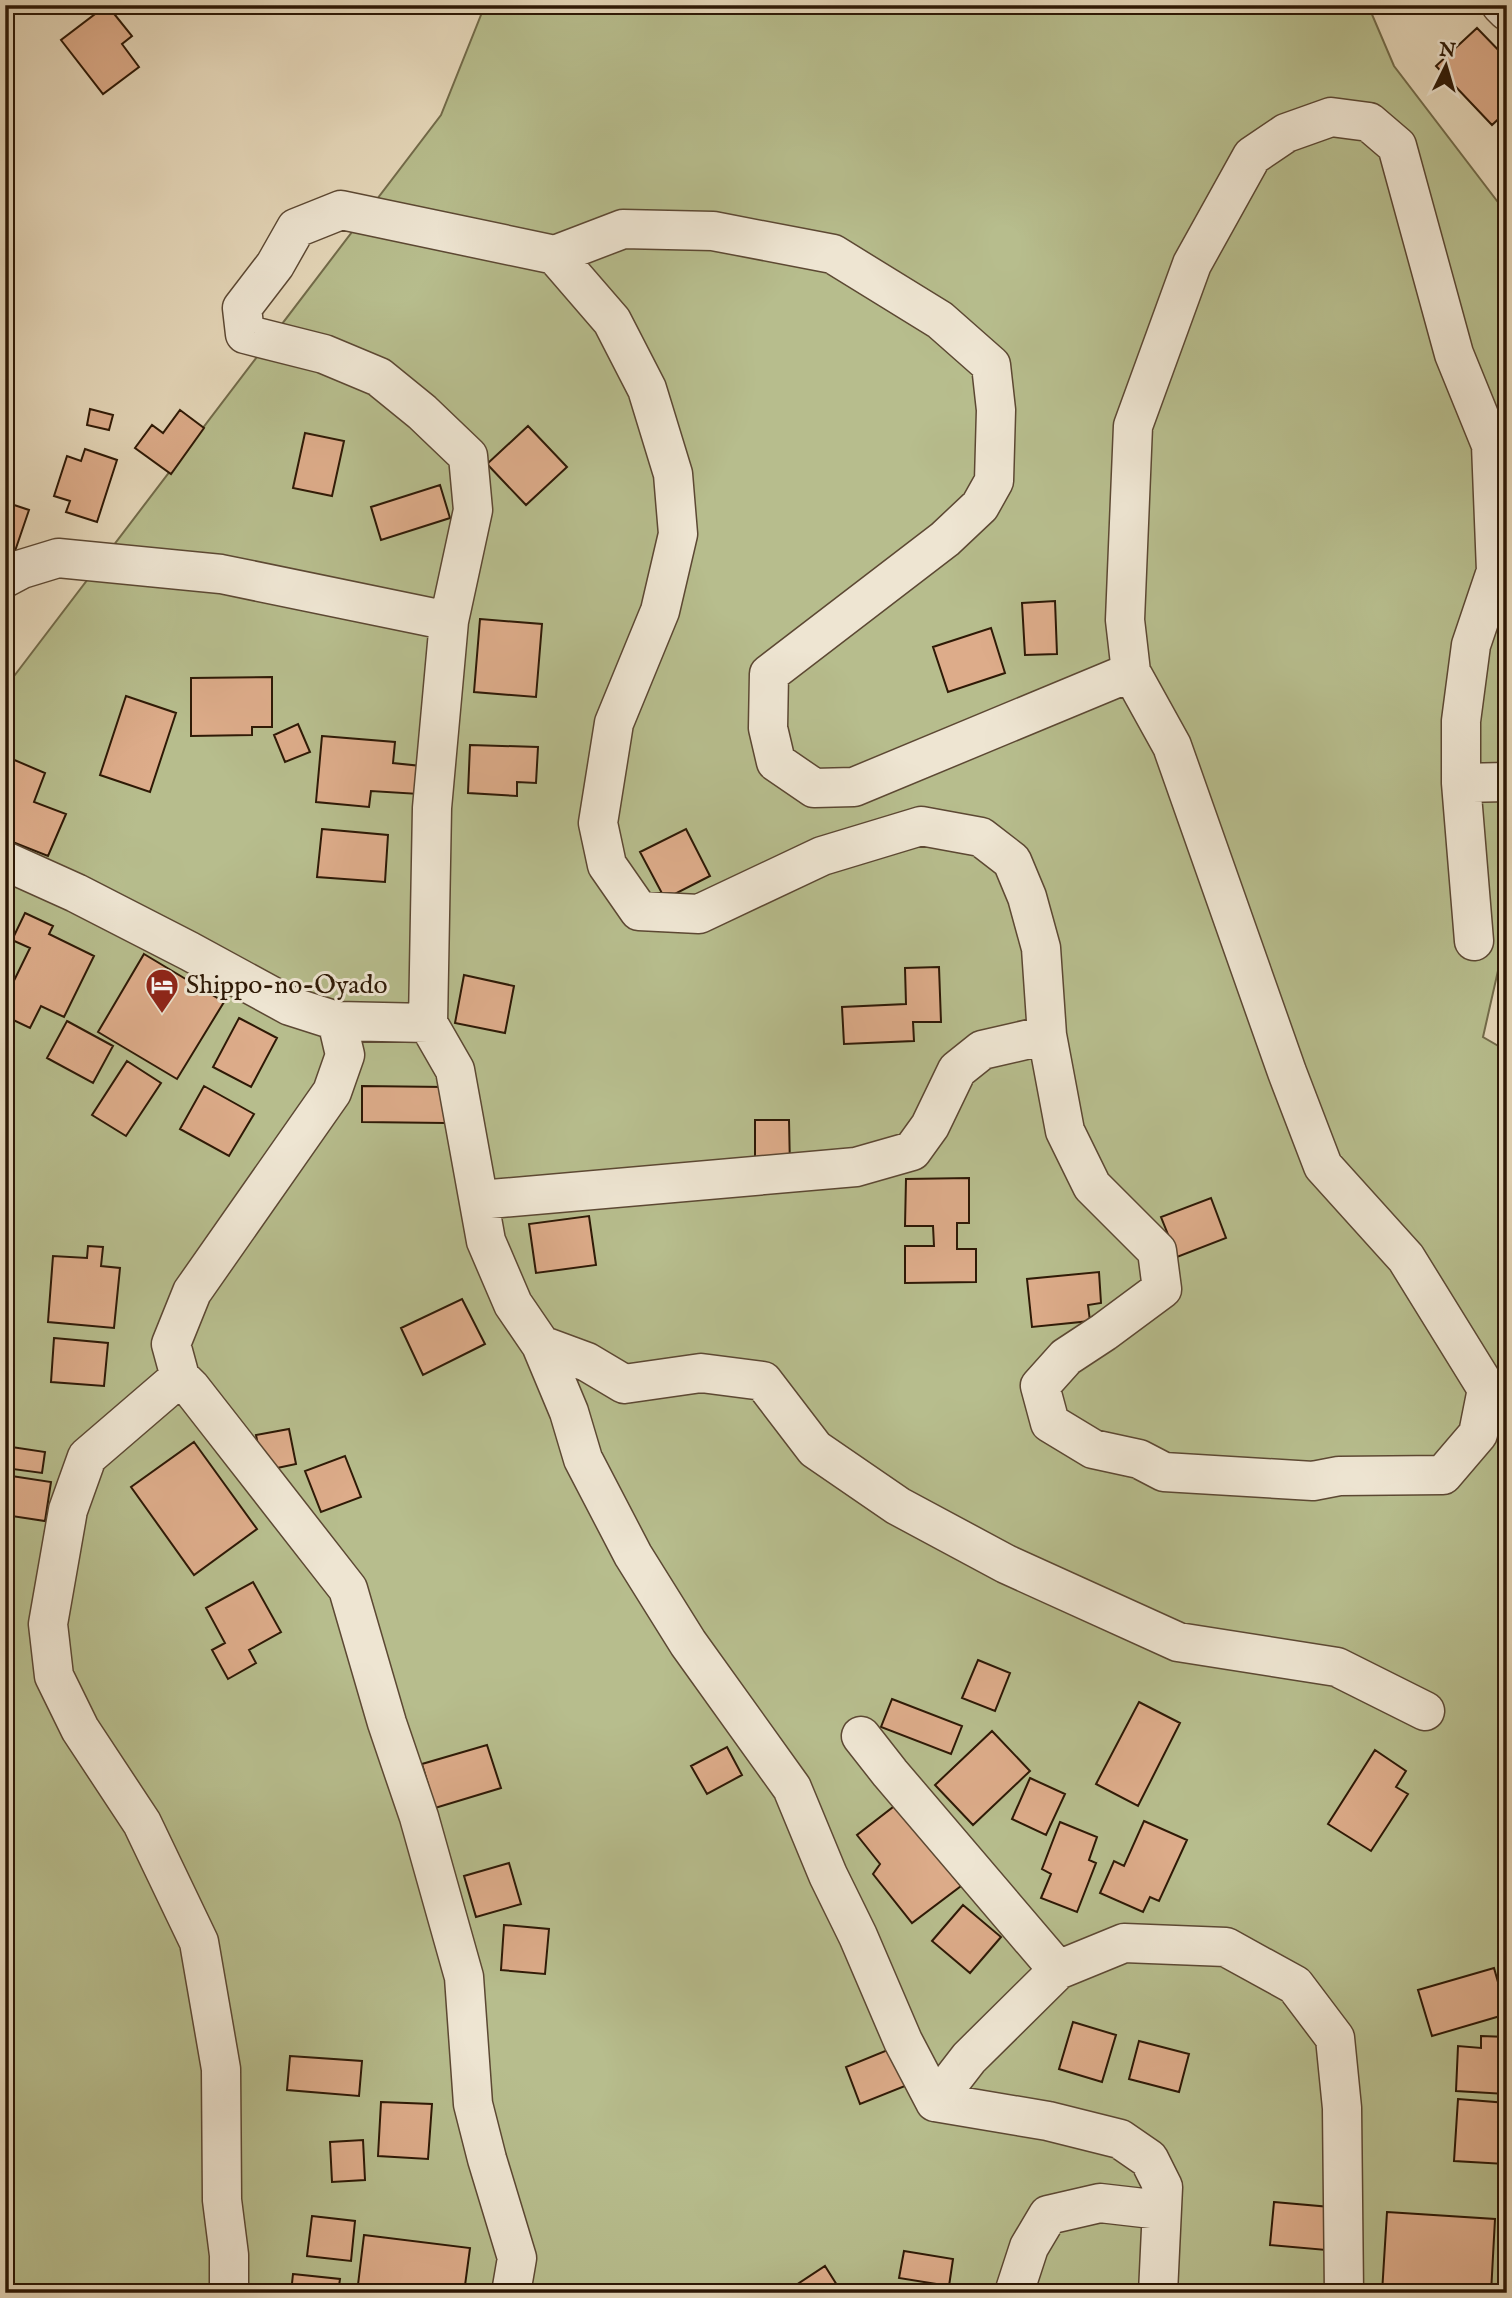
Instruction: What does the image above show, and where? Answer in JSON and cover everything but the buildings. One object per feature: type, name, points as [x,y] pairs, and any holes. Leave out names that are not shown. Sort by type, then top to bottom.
[{"type":"street","points":[[1501,5],[1507,11]]},
{"type":"street","points":[[555,255],[612,321],[647,388],[673,474],[678,534],[660,611],[614,723],[598,823],[607,865],[639,911],[699,914],[822,856],[921,826],[981,837],[1012,861],[1027,897],[1041,948],[1047,1035],[1065,1131],[1092,1186],[1157,1251],[1162,1289],[1066,1357],[1040,1386],[1050,1423],[1093,1449],[1139,1459],[1164,1472],[1313,1481],[1339,1476],[1443,1475],[1478,1434],[1487,1389],[1406,1258],[1323,1166],[1172,746],[1131,672],[1125,620],[1133,426],[1192,264],[1252,156],[1286,133],[1331,117],[1369,122],[1397,146],[1454,354],[1491,445],[1496,572],[1471,645],[1461,721],[1461,783],[1474,941]]},
{"type":"street","points":[[935,2102],[903,2041],[792,1788],[688,1643],[634,1555],[583,1459],[569,1412],[541,1345],[513,1304],[486,1241],[455,1070],[428,1023],[432,808],[449,621],[473,510],[468,456],[422,412],[379,377],[324,354],[245,334],[242,307],[275,265],[296,228],[341,210],[555,255],[623,229],[713,231],[833,254],[940,320],[991,365],[996,410],[994,481],[980,506],[945,539],[769,674],[768,728],[776,762],[814,788],[854,787],[1131,672]]},
{"type":"street","points":[[5,578],[22,569],[58,558],[72,559],[221,574],[449,621]]},
{"type":"street","points":[[1461,783],[1507,782]]},
{"type":"street","points":[[5,861],[167,939],[290,1006],[337,1021],[428,1023]]},
{"type":"street","points":[[337,1021],[345,1055],[332,1092],[192,1292],[170,1344],[180,1377],[348,1589],[387,1723],[419,1817],[464,1977],[473,2104],[517,2258],[511,2293]]},
{"type":"street","points":[[479,1200],[856,1167],[912,1151],[930,1126],[957,1070],[982,1050],[1047,1035]]},
{"type":"street","points":[[541,1345],[587,1362],[624,1384],[701,1373],[763,1381],[815,1449],[898,1506],[1006,1564],[1178,1642],[1337,1667],[1425,1711]]},
{"type":"street","points":[[180,1377],[87,1457],[68,1510],[48,1624],[54,1676],[80,1729],[142,1823],[199,1942],[221,2069],[222,2200],[229,2255],[229,2293]]},
{"type":"street","points":[[861,1736],[1058,1970]]},
{"type":"street","points":[[935,2102],[969,2058],[1058,1970],[1124,1943],[1226,1947],[1295,1985],[1335,2038],[1342,2108],[1344,2293]]},
{"type":"street","points":[[935,2102],[1048,2121],[1120,2139],[1149,2159],[1163,2187],[1158,2293]]},
{"type":"street","points":[[1014,2293],[1029,2247],[1048,2215],[1100,2203],[1161,2210]]},
{"type":"green space","points":[[485,5],[1368,5],[1394,66],[1507,214],[1507,931],[1483,1037],[1507,1051],[1507,2293],[5,2293],[5,688],[441,115]]},
{"type":"place","name":"Shippo-no-Oyado","points":[[162,1015]]}]
